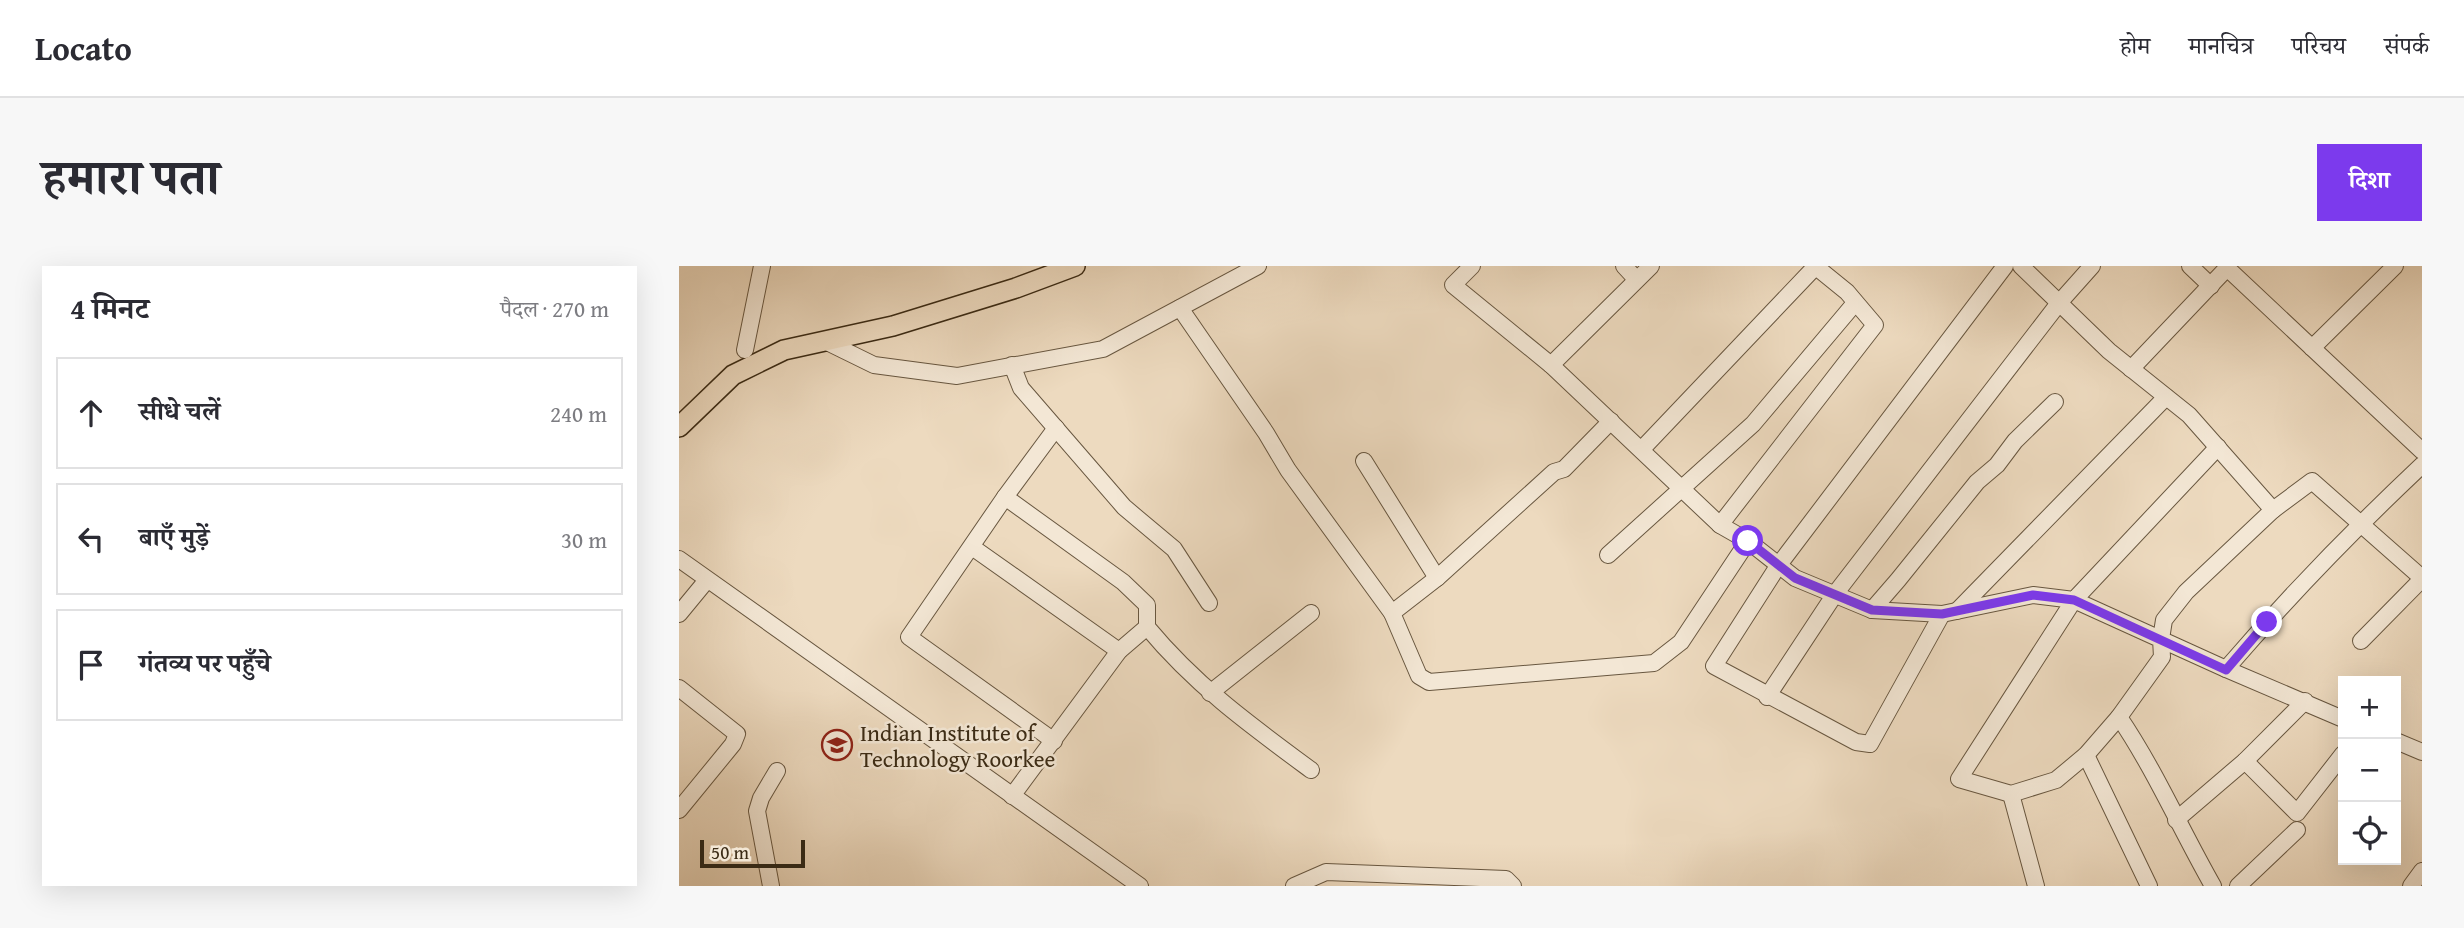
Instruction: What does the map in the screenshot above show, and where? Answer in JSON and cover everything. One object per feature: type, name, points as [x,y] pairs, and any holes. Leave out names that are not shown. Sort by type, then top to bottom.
[{"type":"main road","points":[[679,427],[733,375],[784,350],[893,326],[1016,288],[1075,266]]},
{"type":"street","points":[[745,350],[762,266]]},
{"type":"street","points":[[825,341],[874,365],[957,376],[1103,349],[1258,266]]},
{"type":"street","points":[[1472,266],[1454,285],[1551,365],[1720,525],[1748,541],[1795,578],[1872,610],[1950,612],[2033,595],[2074,600],[2226,670],[2338,717]]},
{"type":"street","points":[[1624,266],[1636,279]]},
{"type":"street","points":[[1551,365],[1651,266]]},
{"type":"street","points":[[1642,449],[1815,266],[1847,292],[1875,325],[1720,525]]},
{"type":"street","points":[[2005,266],[1778,566],[1714,666],[1767,697],[1856,742],[1870,744],[1950,612],[2166,397]]},
{"type":"street","points":[[2021,266],[2131,369],[2189,415],[2273,510]]},
{"type":"street","points":[[1767,697],[1835,594],[2059,303],[2092,266]]},
{"type":"street","points":[[2190,266],[2211,286]]},
{"type":"street","points":[[2238,278],[2250,266]]},
{"type":"street","points":[[2312,348],[2395,266]]},
{"type":"street","points":[[2131,369],[2227,268],[2422,451]]},
{"type":"street","points":[[1608,555],[1753,424],[1855,303]]},
{"type":"street","points":[[1179,308],[1266,433],[1288,470],[1392,613],[1419,676],[1429,682],[1654,663],[1681,642],[1748,541]]},
{"type":"street","points":[[1012,365],[1021,388],[1124,507],[1174,549],[1209,603]]},
{"type":"street","points":[[1872,610],[1977,482],[1997,465],[2015,441],[2055,402]]},
{"type":"street","points":[[1392,613],[1437,578],[1554,472],[1564,468],[1611,421]]},
{"type":"street","points":[[1054,741],[909,637],[1056,428]]},
{"type":"street","points":[[2218,447],[2074,600],[1959,779],[2011,794],[2056,780],[2087,755],[2119,717],[2162,657],[2164,620],[2186,592],[2273,510],[2312,481],[2422,579],[2361,641]]},
{"type":"street","points":[[1364,461],[1437,578]]},
{"type":"street","points":[[2226,670],[2267,622],[2360,524],[2422,465]]},
{"type":"street","points":[[1005,497],[1123,582],[1147,606],[1147,627],[1176,662],[1225,707],[1311,770]]},
{"type":"street","points":[[972,548],[1119,651]]},
{"type":"street","points":[[679,559],[1140,886]]},
{"type":"street","points":[[679,614],[707,580]]},
{"type":"street","points":[[1210,693],[1311,613]]},
{"type":"street","points":[[1012,796],[1119,651],[1147,627]]},
{"type":"street","points":[[679,688],[737,734],[733,744],[679,810]]},
{"type":"street","points":[[2176,820],[2245,761],[2305,701]]},
{"type":"street","points":[[2119,717],[2142,751],[2213,886]]},
{"type":"street","points":[[2401,743],[2422,752]]},
{"type":"street","points":[[2087,755],[2149,886]]},
{"type":"street","points":[[2245,761],[2297,813],[2338,760]]},
{"type":"street","points":[[771,886],[757,811],[761,798],[777,771]]},
{"type":"street","points":[[2011,794],[2036,886]]},
{"type":"street","points":[[2238,886],[2297,831]]},
{"type":"street","points":[[2411,886],[2422,871]]},
{"type":"street","points":[[1294,886],[1326,872],[1506,879],[1513,886]]},
{"type":"place","name":"Indian Institute of Technology Roorkee","points":[[837,745]]},
{"type":"route","points":[[1748,541],[1795,578],[1872,610],[1942,614],[2033,595],[2074,600],[2226,670],[2267,622]]}]
